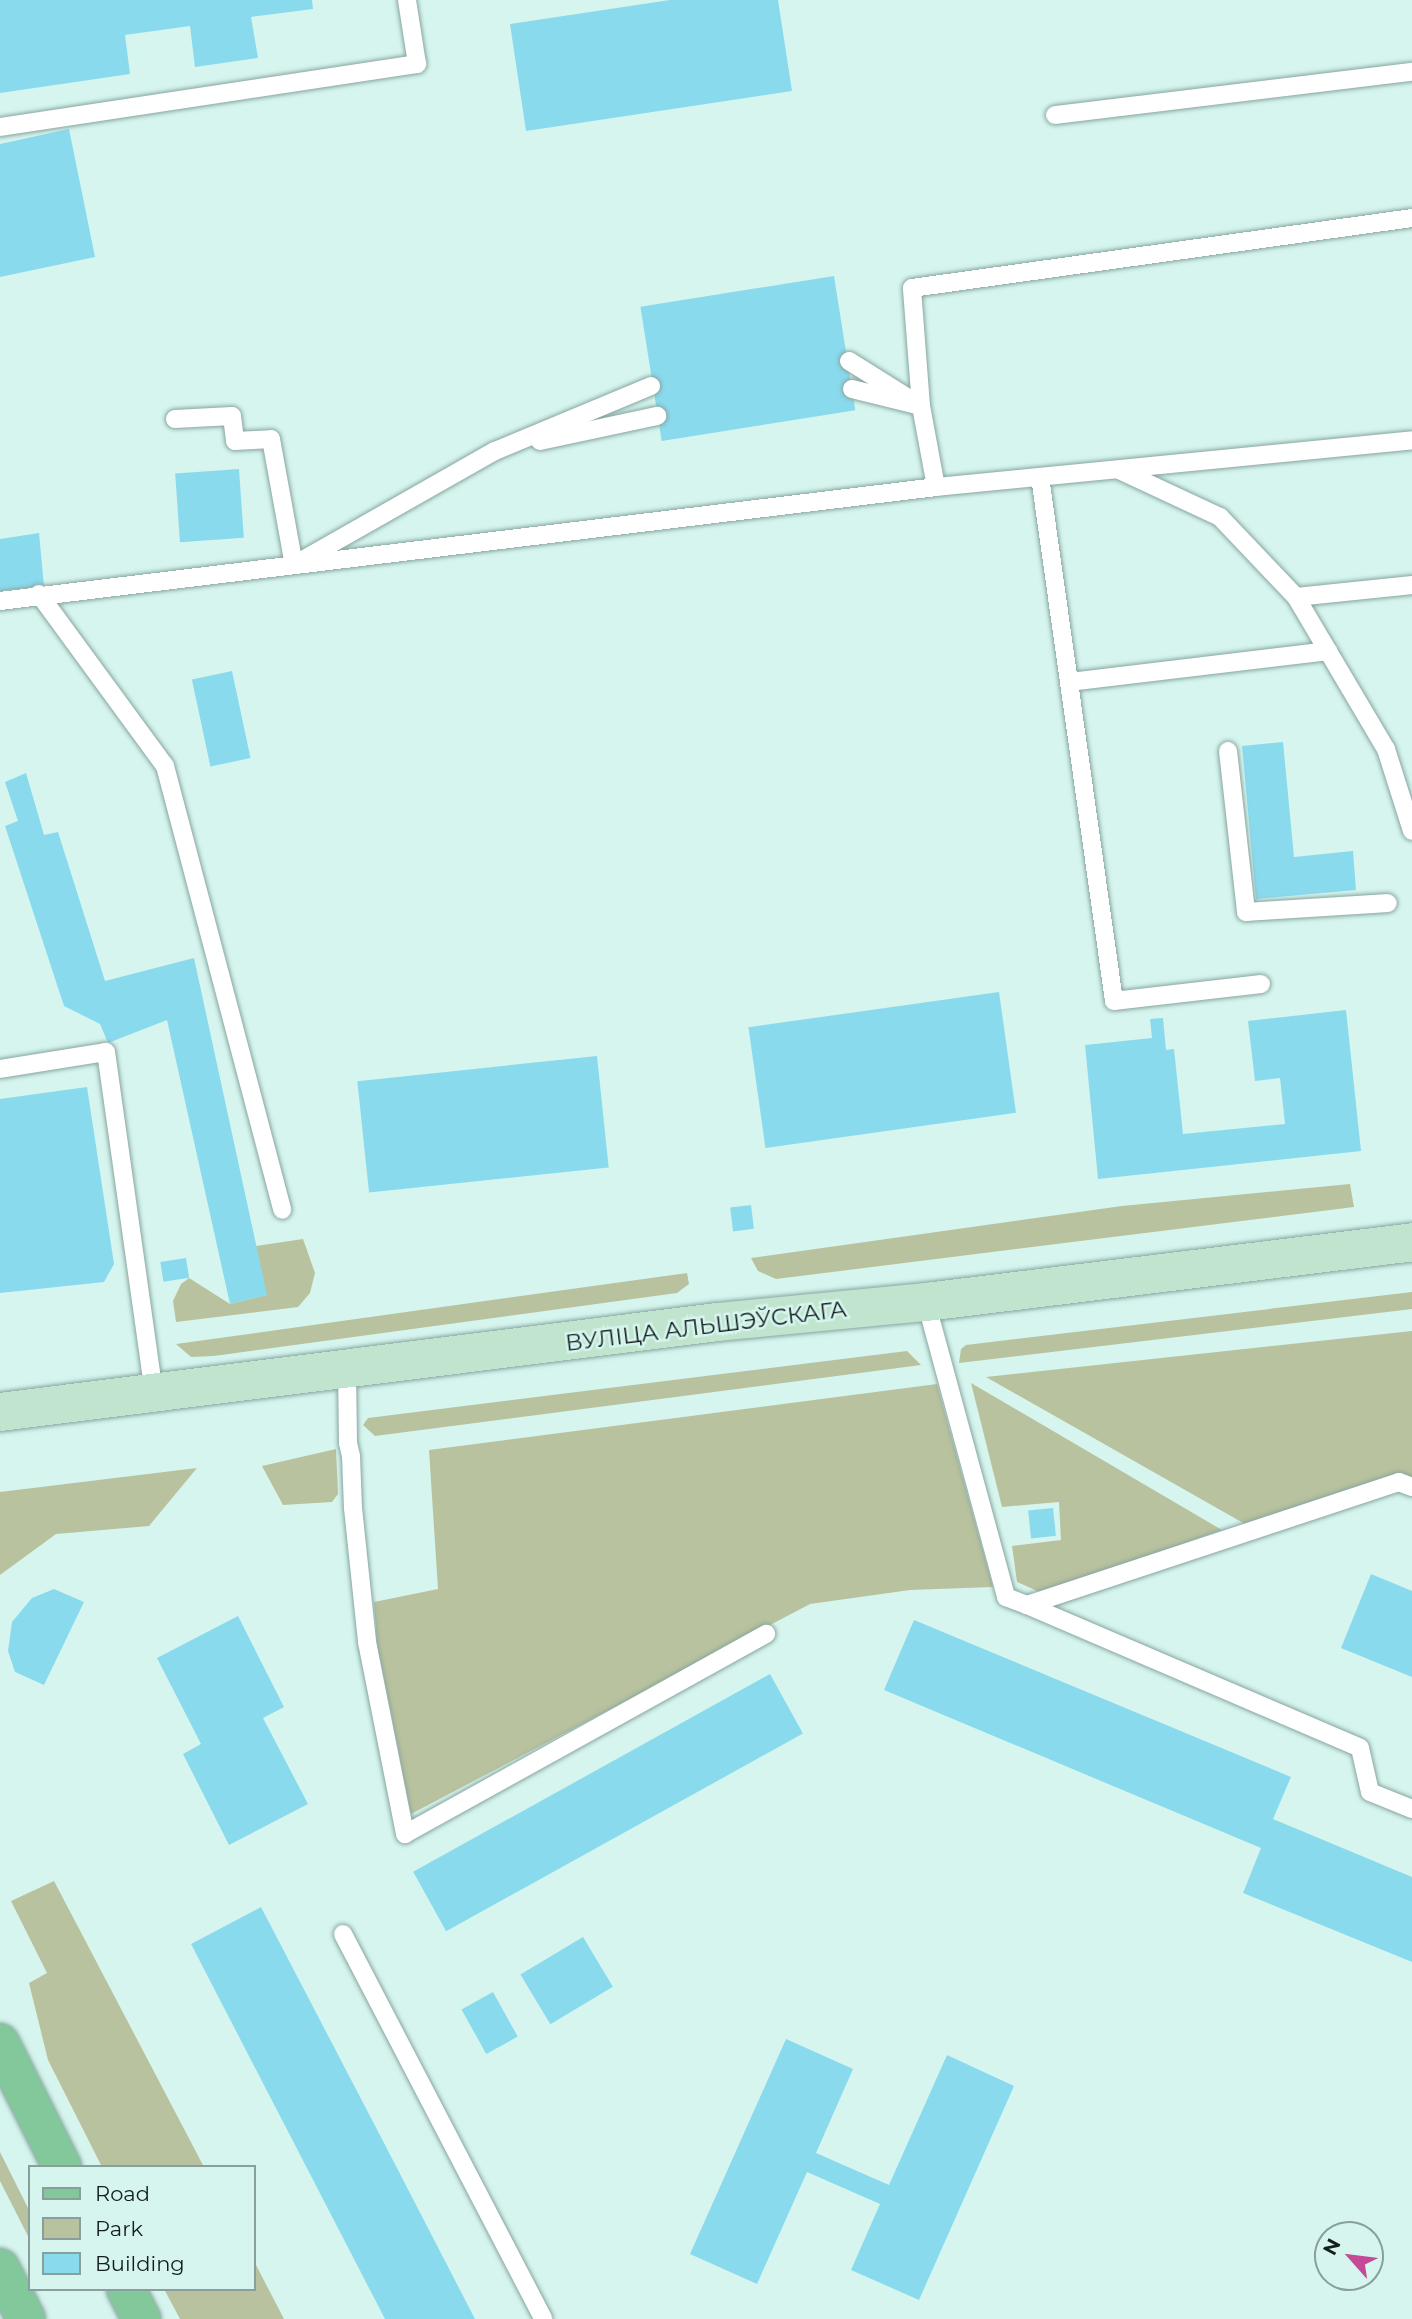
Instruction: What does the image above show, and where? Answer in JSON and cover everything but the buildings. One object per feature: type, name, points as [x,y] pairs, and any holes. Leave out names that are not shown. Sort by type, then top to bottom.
[{"type":"main road","name":"ВУЛІЦА АЛЬШЭЎСКАГА","points":[[0,1412],[717,1322],[926,1302],[1412,1242]]},
{"type":"main road","points":[[0,2043],[61,2165]]},
{"type":"main road","points":[[0,2268],[26,2319]]},
{"type":"main road","points":[[127,2291],[141,2319]]},
{"type":"lane","points":[[0,127],[417,64],[407,0]]},
{"type":"lane","points":[[1055,115],[1412,72]]},
{"type":"lane","points":[[936,487],[921,406],[912,288],[1412,218]]},
{"type":"lane","points":[[849,361],[921,406]]},
{"type":"lane","points":[[294,565],[495,451],[652,386]]},
{"type":"lane","points":[[852,389],[921,406]]},
{"type":"lane","points":[[175,419],[232,416],[235,441],[271,439],[294,565]]},
{"type":"lane","points":[[495,451],[657,416]]},
{"type":"lane","points":[[0,601],[39,594],[936,487],[1412,440]]},
{"type":"lane","points":[[1119,470],[1220,517],[1296,597],[1386,749],[1412,831]]},
{"type":"lane","points":[[1041,477],[1114,1001],[1261,984]]},
{"type":"lane","points":[[1296,597],[1412,585]]},
{"type":"lane","points":[[39,594],[165,766],[282,1210]]},
{"type":"lane","points":[[1069,682],[1328,651]]},
{"type":"lane","points":[[1228,751],[1247,912],[1388,903]]},
{"type":"lane","points":[[0,1069],[106,1052],[154,1393]]},
{"type":"lane","points":[[926,1302],[1006,1597],[1360,1748],[1370,1792],[1412,1810]]},
{"type":"lane","points":[[347,1370],[348,1443],[367,1642],[405,1834],[766,1634]]},
{"type":"lane","points":[[1027,1605],[1399,1482],[1412,1487]]},
{"type":"lane","points":[[343,1934],[543,2319]]},
{"type":"green space","points":[[1350,1184],[1354,1207],[776,1279],[758,1271],[751,1258],[1122,1206]]},
{"type":"green space","points":[[303,1239],[315,1273],[310,1293],[298,1307],[176,1322],[173,1301],[181,1284],[189,1278],[230,1304],[266,1295],[256,1246]]},
{"type":"green space","points":[[687,1273],[689,1284],[677,1293],[214,1356],[191,1357],[176,1344]]},
{"type":"green space","points":[[1412,1292],[1412,1309],[959,1363],[961,1349],[966,1345]]},
{"type":"green space","points":[[1412,1331],[1412,1478],[1405,1475],[1245,1524],[986,1377]]},
{"type":"green space","points":[[907,1351],[921,1365],[375,1436],[363,1425],[368,1418]]},
{"type":"green space","points":[[971,1383],[1222,1530],[1042,1593],[1017,1582],[1012,1546],[1061,1540],[1059,1502],[1002,1507]]},
{"type":"green space","points":[[937,1384],[993,1587],[910,1590],[810,1604],[411,1814],[377,1643],[374,1602],[438,1589],[429,1450]]},
{"type":"green space","points":[[336,1449],[338,1494],[332,1502],[283,1505],[262,1466]]},
{"type":"green space","points":[[197,1468],[149,1526],[56,1534],[0,1575],[0,1492]]},
{"type":"green space","points":[[54,1881],[203,2165],[101,2165],[48,2060],[29,1983],[47,1973],[11,1901]]},
{"type":"green space","points":[[0,2152],[28,2208],[28,2236],[0,2181]]},
{"type":"green space","points":[[256,2265],[284,2319],[180,2319],[165,2291],[256,2291]]}]
